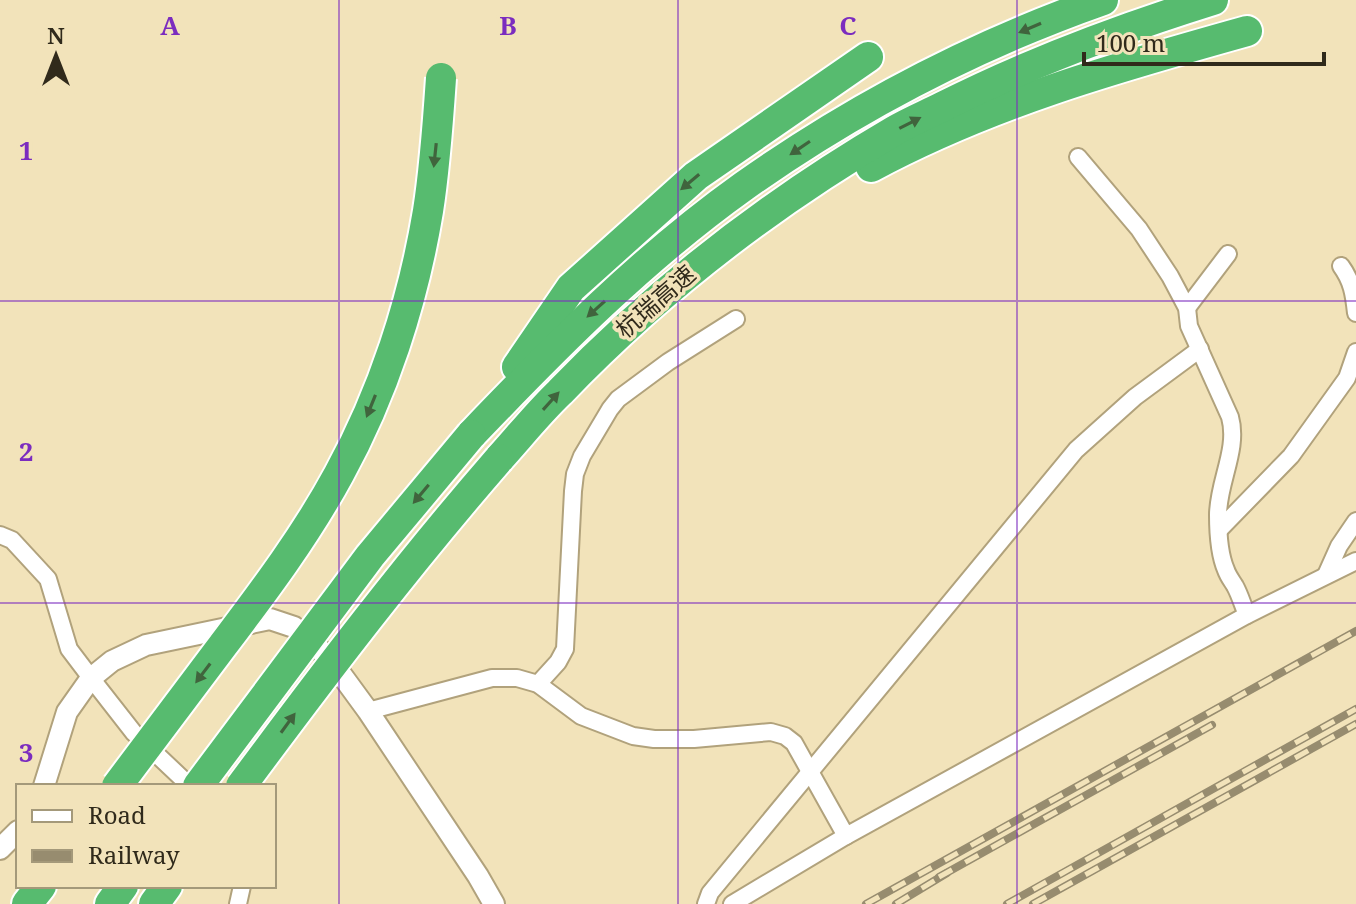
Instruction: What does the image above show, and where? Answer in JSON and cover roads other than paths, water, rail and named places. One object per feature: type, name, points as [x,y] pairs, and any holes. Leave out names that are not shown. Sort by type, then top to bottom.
[{"type":"highway","name":"杭瑞高速","points":[[199,784],[370,556],[471,435],[536,367],[631,277],[719,205],[812,140],[968,54],[1103,0]]},
{"type":"highway","name":"杭瑞高速","points":[[242,784],[345,645],[499,459],[570,382],[690,272],[818,178],[896,130],[976,89],[1065,51],[1213,0]]},
{"type":"highway","points":[[690,272],[905,149],[1006,104],[1133,63],[1247,31]]},
{"type":"highway","points":[[471,435],[571,288],[696,176],[868,57]]},
{"type":"highway","points":[[118,784],[309,525],[339,475],[364,423],[396,341],[419,255],[434,167],[441,78]]},
{"type":"highway","points":[[27,904],[39,888]]},
{"type":"street","points":[[1078,157],[1139,229],[1163,264],[1187,308],[1189,326],[1233,427],[1218,515],[1220,550],[1226,571],[1247,615]]},
{"type":"street","points":[[1187,308],[1228,254]]},
{"type":"street","points":[[1341,266],[1350,279],[1356,313]]},
{"type":"street","points":[[538,684],[565,649],[573,491],[582,456],[618,399],[668,362],[736,319]]},
{"type":"street","points":[[706,904],[710,893],[1076,450],[1135,397],[1200,349]]},
{"type":"street","points":[[1220,529],[1291,456],[1347,378],[1356,352]]},
{"type":"street","points":[[1326,575],[1339,546],[1356,521]]},
{"type":"street","points":[[0,535],[12,540],[48,579],[69,649],[134,733],[188,784]]},
{"type":"street","points":[[732,904],[846,836],[1247,615],[1356,561]]},
{"type":"street","points":[[45,784],[67,712],[91,678],[112,661],[146,645],[270,619],[294,627],[315,644],[338,670],[494,904]]},
{"type":"street","points":[[368,711],[492,678],[517,678],[538,684],[581,716],[633,736],[694,739],[771,732],[785,736],[794,743],[846,836]]},
{"type":"street","points":[[0,849],[16,833]]},
{"type":"railway","points":[[866,904],[1356,631]]},
{"type":"railway","points":[[1007,904],[1356,709]]},
{"type":"railway","points":[[1033,904],[1356,724]]},
{"type":"railway","points":[[939,877],[1212,725]]},
{"type":"railway","points":[[896,904],[947,873]]}]
